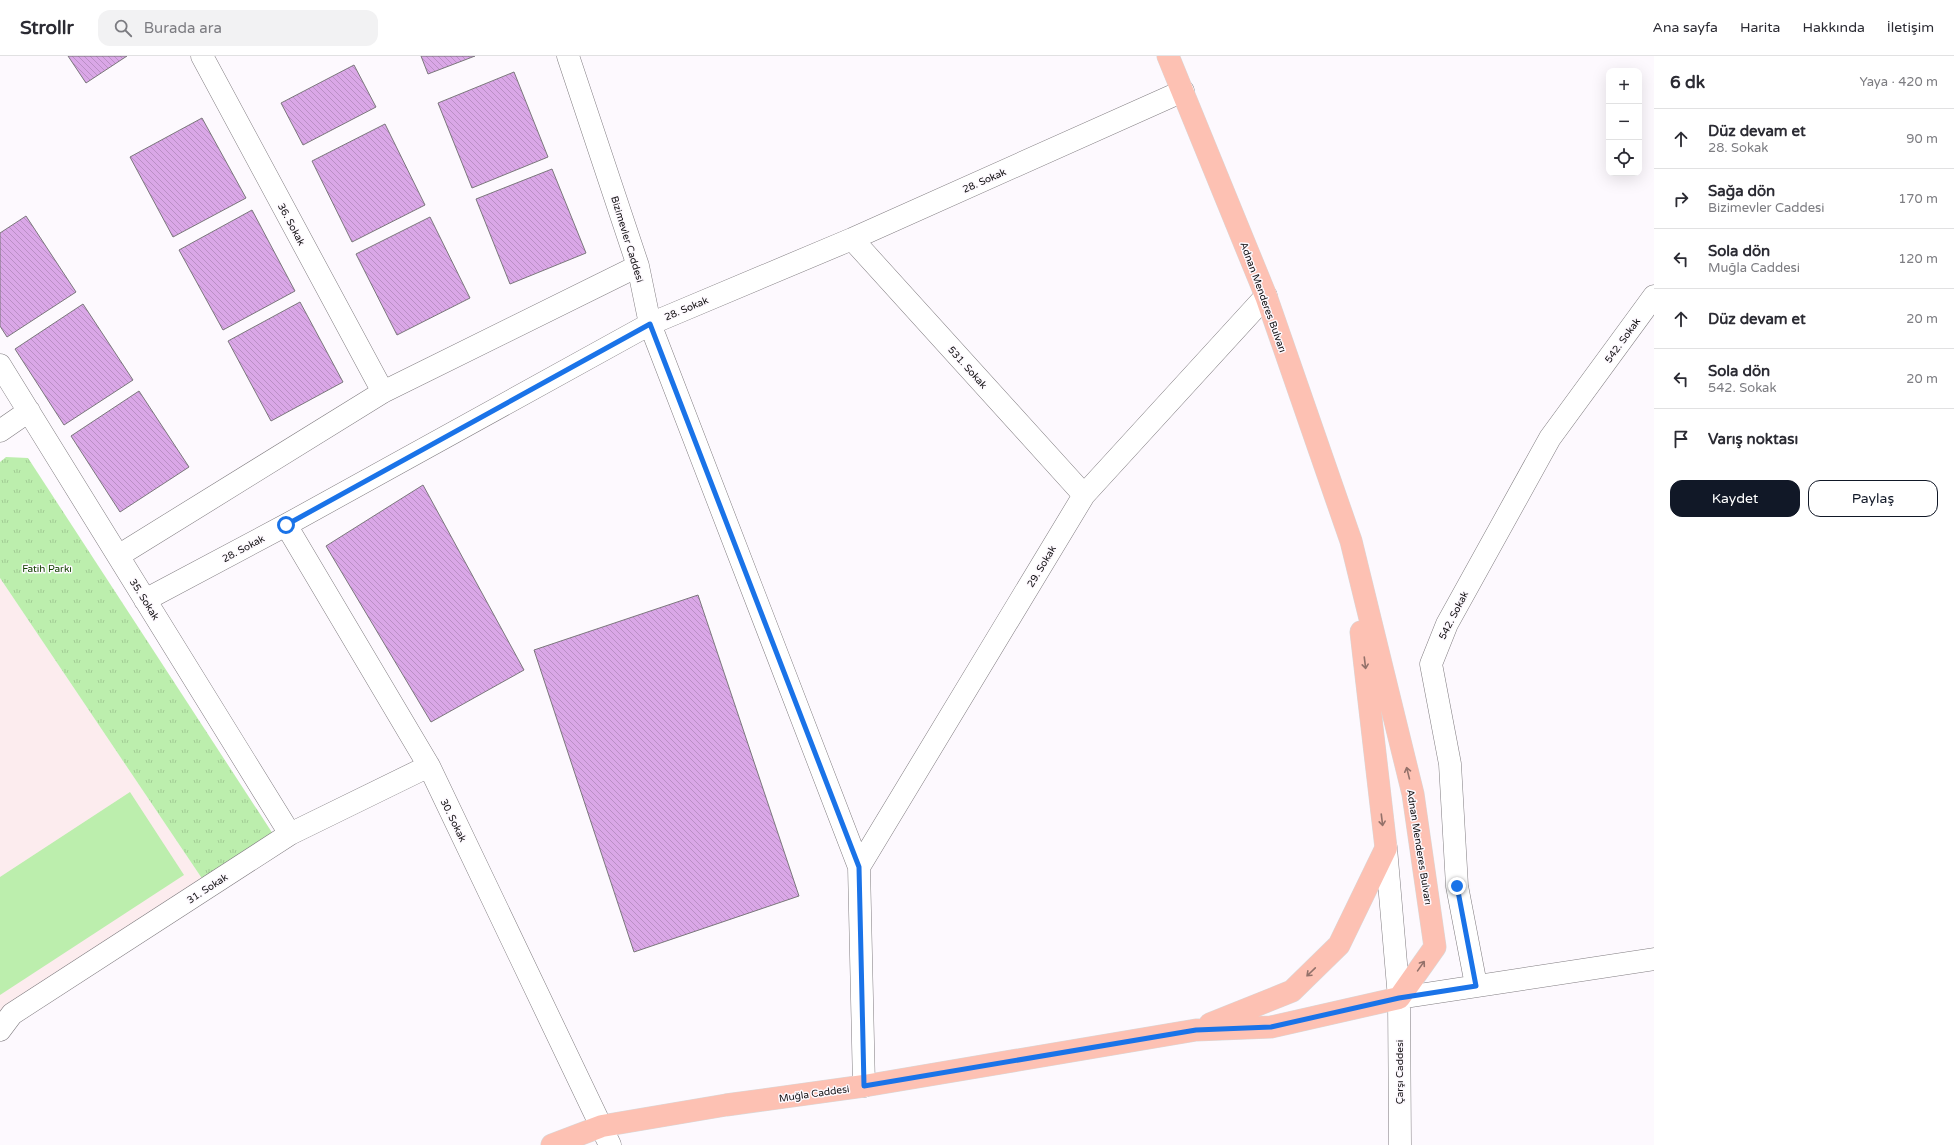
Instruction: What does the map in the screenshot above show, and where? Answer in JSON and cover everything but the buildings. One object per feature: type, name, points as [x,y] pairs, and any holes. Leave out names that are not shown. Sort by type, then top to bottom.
[{"type":"main road","name":"Adnan Menderes Bulvarı","points":[[1168,56],[1184,91],[1266,296],[1351,541],[1413,794],[1435,947],[1399,998]]},
{"type":"main road","name":"Adnan Menderes Bulvarı","points":[[1351,541],[1386,848]]},
{"type":"main road","name":"Muğla Caddesi","points":[[1196,1030],[1292,991],[1339,945],[1386,848]]},
{"type":"main road","name":"Muğla Caddesi","points":[[552,1145],[606,1135],[726,1105],[864,1086],[1196,1030],[1271,1027],[1399,998]]},
{"type":"street","name":"36. Sokak","points":[[202,56],[383,392]]},
{"type":"street","name":"Bizimevler Caddesi","points":[[568,56],[638,266],[650,324],[859,867],[864,1086]]},
{"type":"street","name":"28. Sokak","points":[[145,600],[286,525],[650,324],[852,238],[1184,91]]},
{"type":"street","name":"531. Sokak","points":[[852,238],[1084,495]]},
{"type":"street","points":[[118,556],[383,392],[638,266]]},
{"type":"street","name":"29. Sokak","points":[[859,867],[1084,495],[1266,296]]},
{"type":"street","name":"542. Sokak","points":[[1476,986],[1457,886],[1450,764],[1431,664],[1446,624],[1550,438],[1654,296]]},
{"type":"street","name":"35. Sokak","points":[[0,365],[290,834]]},
{"type":"street","points":[[0,432],[29,411]]},
{"type":"street","name":"30. Sokak","points":[[286,525],[429,766],[606,1135]]},
{"type":"street","name":"31. Sokak","points":[[0,1030],[12,1014],[290,834],[429,766]]},
{"type":"street","name":"Adnan Menderes Bulvarı","points":[[1386,848],[1399,998]]},
{"type":"street","points":[[1399,998],[1654,959]]},
{"type":"street","name":"Çarşı Caddesi","points":[[1399,998],[1400,1145]]},
{"type":"shaded area","points":[[0,578],[203,880],[0,1013]]},
{"type":"green space","name":"Fatih Parkı","points":[[6,457],[28,458],[273,834],[203,880],[0,578],[0,462]]},
{"type":"green space","points":[[130,792],[184,875],[0,995],[0,877]]},
{"type":"route","points":[[286,525],[650,324],[859,867],[864,1086],[1196,1030],[1271,1027],[1399,998],[1476,986],[1457,886]]}]
